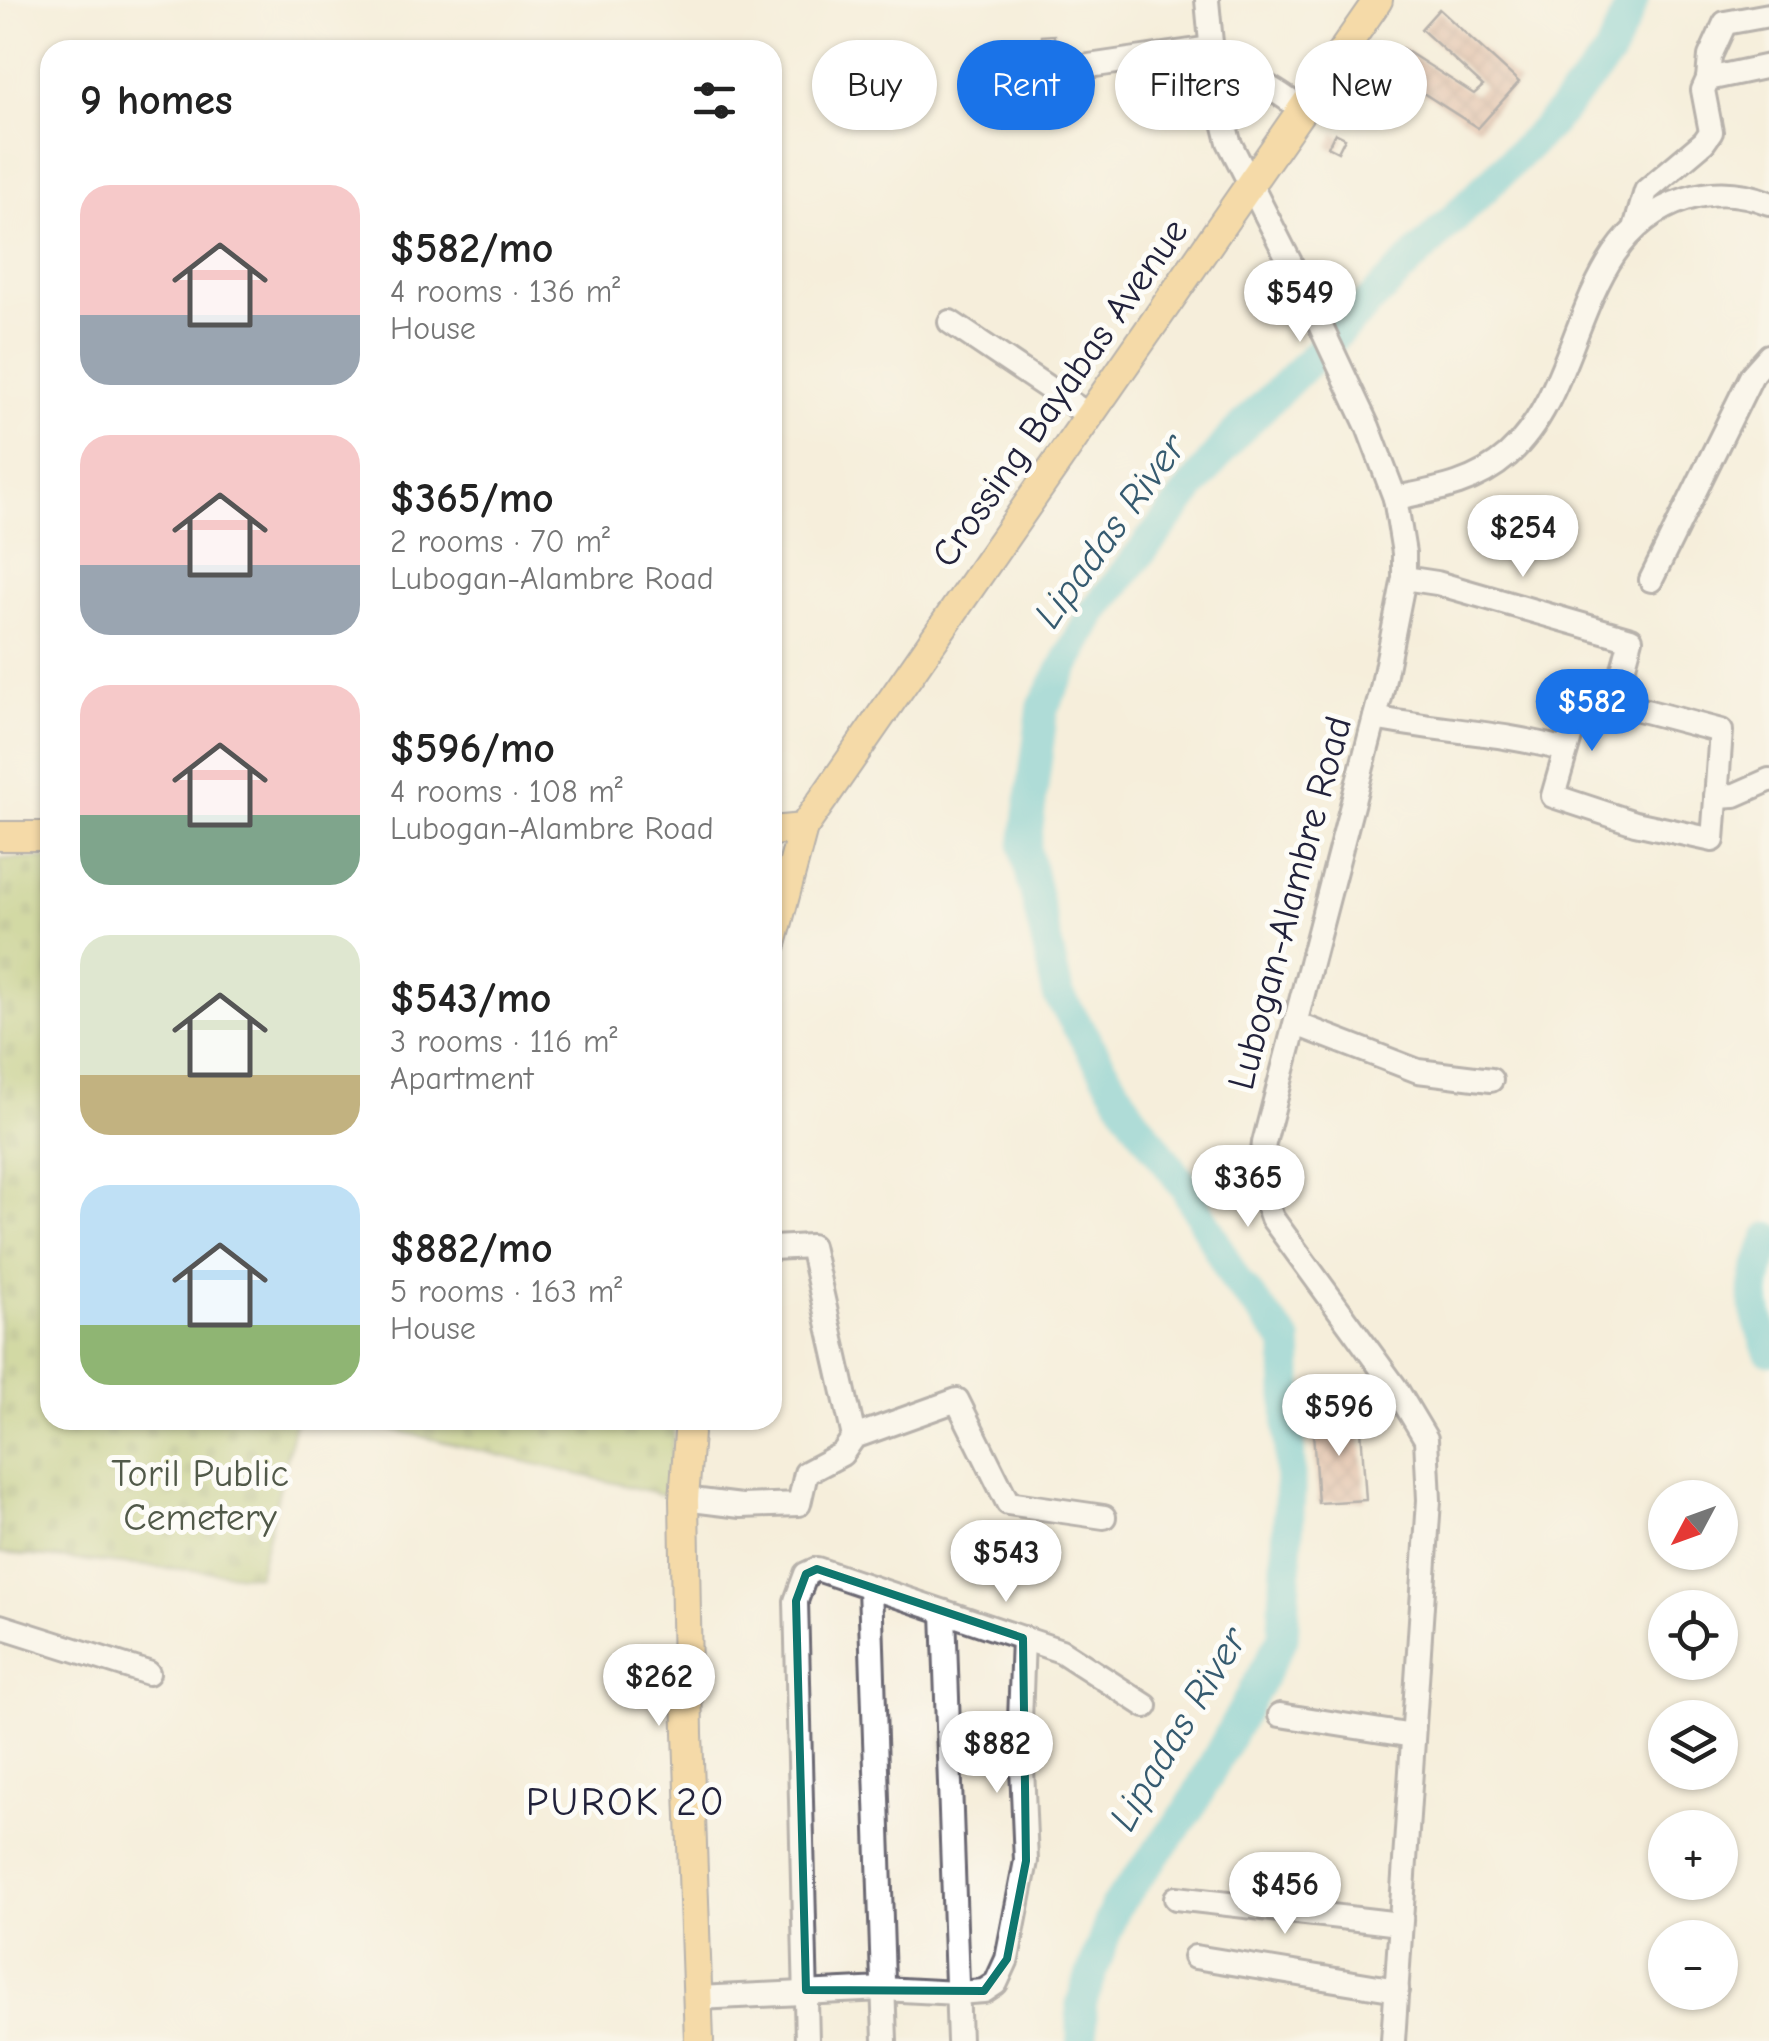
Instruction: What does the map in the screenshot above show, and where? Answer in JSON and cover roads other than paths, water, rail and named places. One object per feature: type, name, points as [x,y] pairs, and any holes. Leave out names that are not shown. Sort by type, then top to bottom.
[{"type":"main road","name":"Crossing Bayabas Avenue","points":[[1351,40],[1378,0]]},
{"type":"main road","name":"Crossing Bayabas Avenue","points":[[782,907],[803,828],[1295,122]]},
{"type":"main road","points":[[782,830],[803,828]]},
{"type":"main road","points":[[0,836],[40,836]]},
{"type":"main road","points":[[689,1430],[684,1499],[699,2041]]},
{"type":"street","name":"Lubogan-Alambre Road","points":[[1207,0],[1210,40]]},
{"type":"street","points":[[1395,498],[1470,480],[1511,452],[1547,403],[1564,370],[1594,289],[1636,224],[1646,190],[1711,132],[1703,90],[1710,56],[1725,23],[1769,15]]},
{"type":"street","points":[[1708,79],[1769,66]]},
{"type":"street","name":"Lubogan-Alambre Road","points":[[1226,130],[1350,389],[1395,498],[1402,528],[1404,578],[1375,718],[1260,1168],[1272,1218],[1396,1387],[1426,1439],[1429,1500],[1394,2041]]},
{"type":"street","points":[[1636,224],[1670,204],[1694,197],[1732,192],[1769,202]]},
{"type":"street","points":[[950,322],[1090,416]]},
{"type":"street","points":[[1651,580],[1752,375],[1769,356]]},
{"type":"street","points":[[1404,578],[1437,583],[1631,639],[1614,703]]},
{"type":"street","points":[[1589,696],[1721,731],[1714,840],[1599,813],[1553,796],[1565,750],[1589,696]]},
{"type":"street","points":[[1375,718],[1443,731],[1510,736],[1565,750]]},
{"type":"street","points":[[1716,796],[1735,795],[1769,780]]},
{"type":"street","points":[[1296,1024],[1418,1071],[1491,1080]]},
{"type":"street","points":[[782,1247],[811,1246],[854,1437]]},
{"type":"street","points":[[684,1499],[741,1506],[799,1504],[806,1473],[842,1454],[854,1437],[957,1400],[1008,1503],[1104,1517]]},
{"type":"street","points":[[807,2041],[796,1600],[806,1574],[817,1568],[1062,1651],[1146,1706]]},
{"type":"street","points":[[870,1587],[885,2041]]},
{"type":"street","points":[[944,1612],[958,2041]]},
{"type":"street","points":[[0,1626],[148,1672]]},
{"type":"street","points":[[698,1998],[806,1990],[884,1989],[957,1994],[984,1992],[996,1983],[1006,1959],[1026,1860],[1020,1722],[1022,1638]]},
{"type":"street","points":[[1280,1714],[1413,1736]]},
{"type":"street","points":[[1176,1898],[1400,1924]]},
{"type":"street","points":[[1195,1957],[1397,1990]]},
{"type":"waterway","name":"Lipadas River","points":[[1083,2041],[1081,2004],[1115,1907],[1189,1810],[1283,1637],[1290,1486],[1287,1342],[1236,1281],[1185,1187],[1130,1113],[1058,994],[1025,848],[1043,707],[1093,613],[1232,437],[1552,122],[1609,55],[1633,0]]},
{"type":"waterway","points":[[1769,1238],[1754,1294],[1769,1350]]},
{"type":"district","name":"PUROK 20","points":[[626,1802]]},
{"type":"park label","name":"Toril Public Cemetery","points":[[200,1496]]}]
